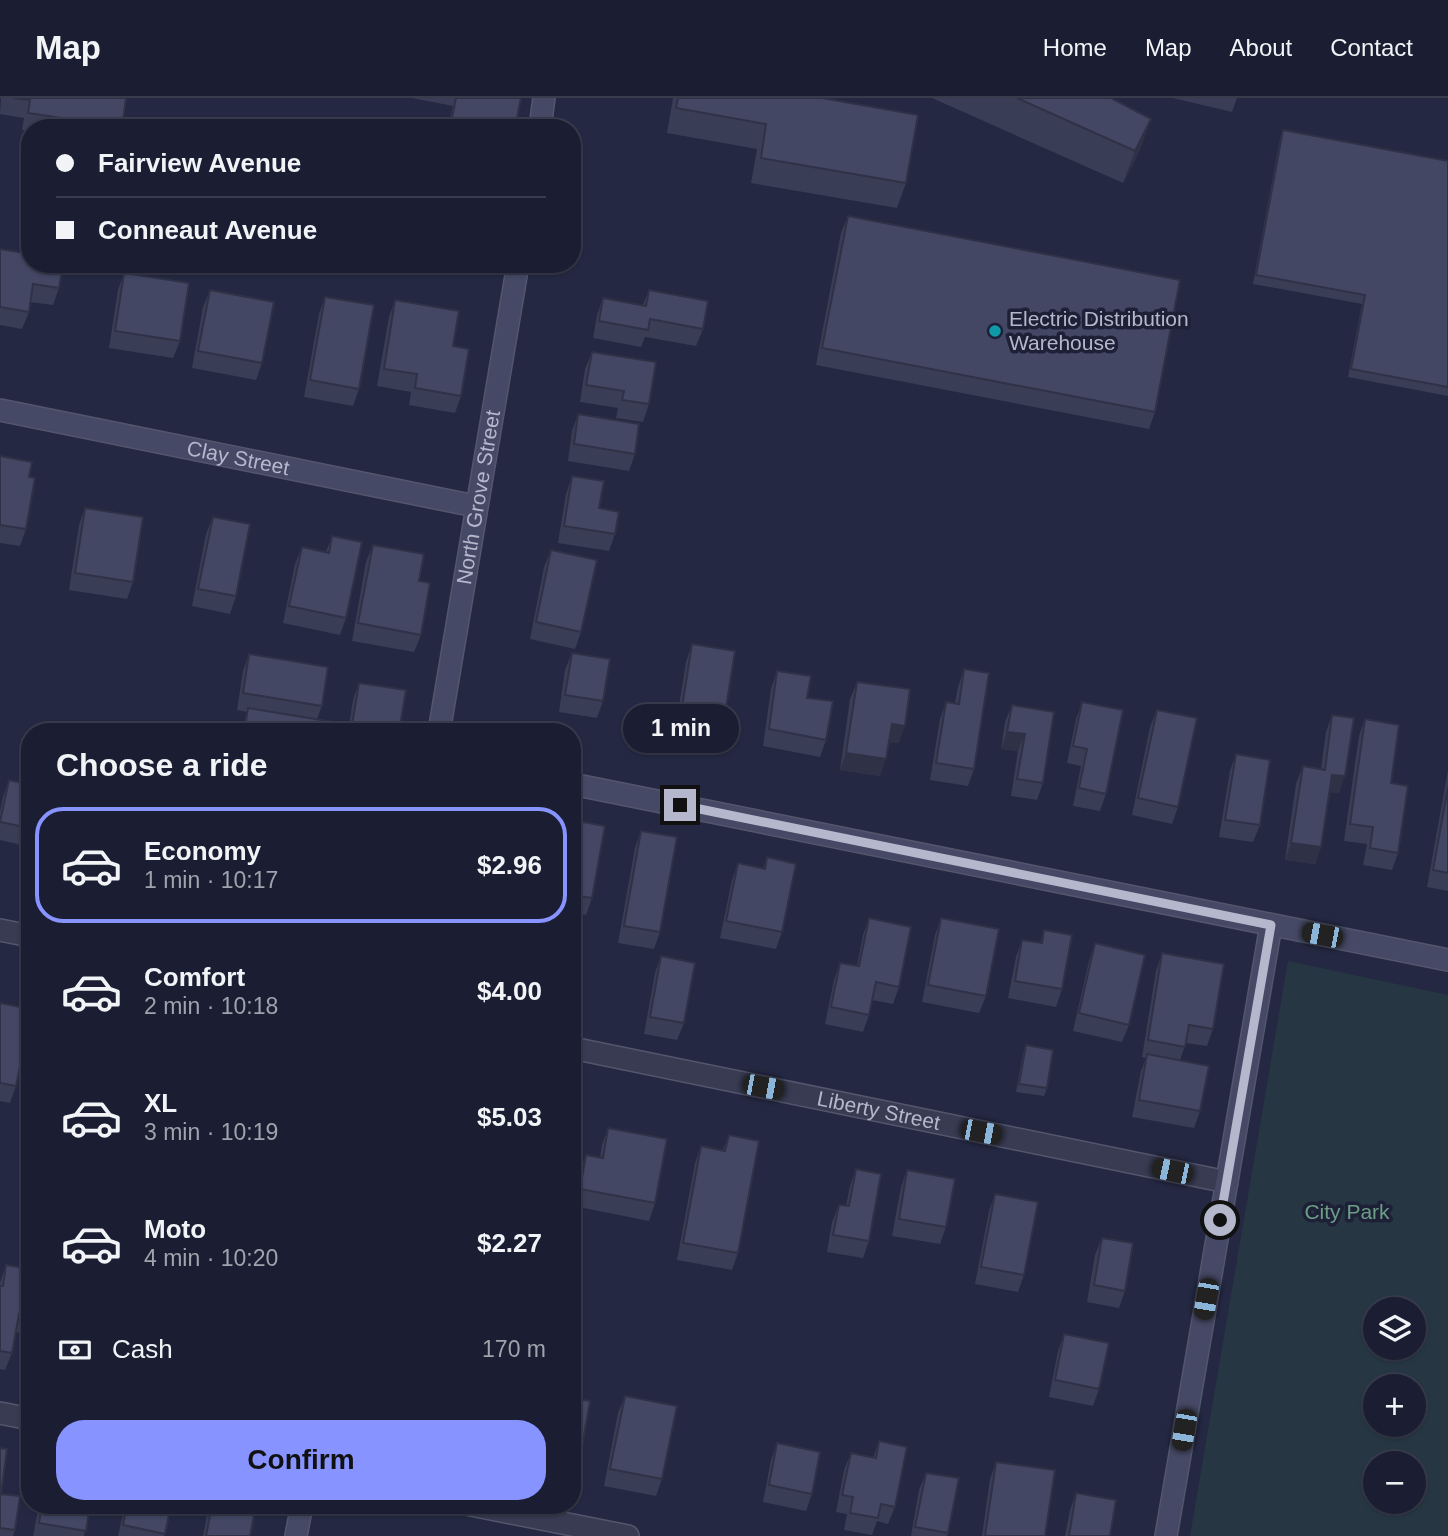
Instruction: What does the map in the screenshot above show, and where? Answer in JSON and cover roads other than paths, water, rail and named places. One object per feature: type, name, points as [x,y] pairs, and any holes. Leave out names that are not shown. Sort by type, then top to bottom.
[{"type":"street","points":[[541,119],[544,98]]},
{"type":"street","name":"North Grove Street","points":[[440,723],[516,273]]},
{"type":"street","name":"Clay Street","points":[[0,410],[475,506]]},
{"type":"street","points":[[581,785],[1448,960]]},
{"type":"street","points":[[1166,1536],[1271,925]]},
{"type":"street","points":[[0,930],[21,934]]},
{"type":"street","name":"Liberty Street","points":[[581,1050],[1227,1182]]},
{"type":"street","points":[[0,1413],[21,1417]]},
{"type":"street","points":[[296,1536],[300,1514]]},
{"type":"street","points":[[517,1514],[628,1536]]},
{"type":"place","name":"Electric Distribution Warehouse","points":[[995,331]]},
{"type":"park label","name":"City Park","points":[[1347,1212]]}]
